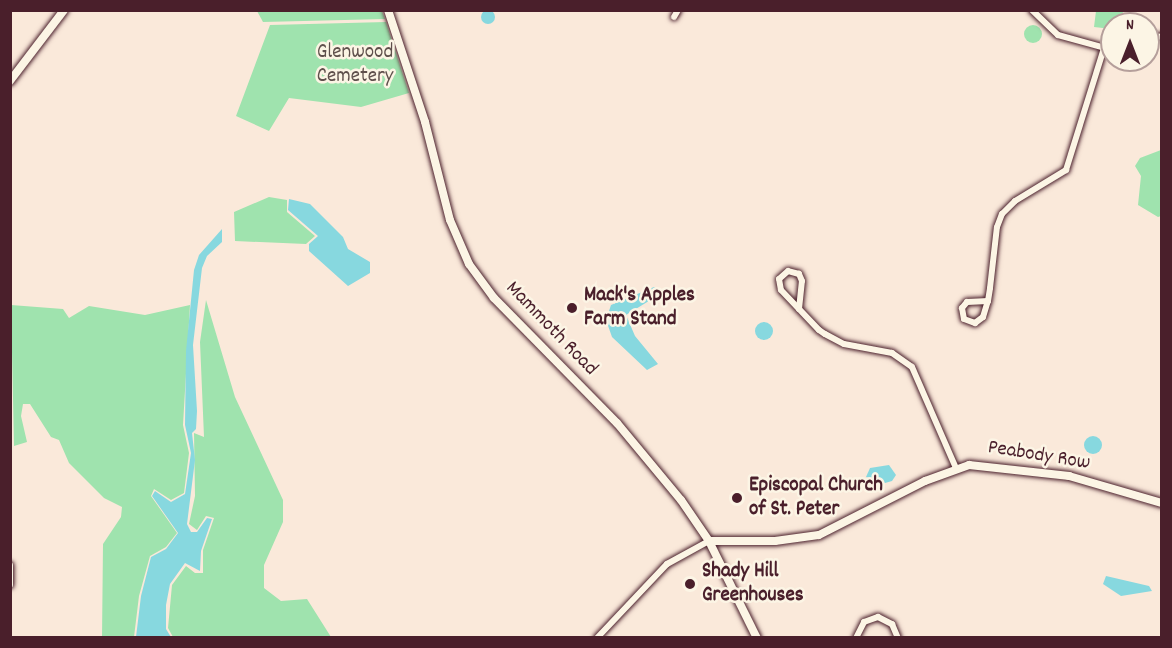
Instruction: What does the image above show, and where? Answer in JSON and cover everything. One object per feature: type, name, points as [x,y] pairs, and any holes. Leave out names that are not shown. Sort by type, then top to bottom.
[{"type":"main road","name":"Mammoth Road","points":[[388,10],[426,122],[450,220],[469,264],[511,316],[628,436],[709,541],[757,638]]},
{"type":"street","points":[[10,81],[64,10]]},
{"type":"street","points":[[674,17],[678,10]]},
{"type":"street","points":[[1032,10],[1058,35],[1100,50]]},
{"type":"street","points":[[988,301],[967,302],[962,308],[964,319],[971,323],[981,320],[988,301],[999,221],[1015,201],[1064,173],[1100,60]]},
{"type":"street","points":[[799,309],[802,281],[796,272],[788,272],[781,276],[780,287],[799,309],[830,338],[892,353],[912,367],[956,468]]},
{"type":"street","name":"Peabody Row","points":[[709,541],[775,541],[819,535],[956,468],[993,465],[1069,476],[1161,503]]},
{"type":"street","points":[[597,638],[667,564],[709,541]]},
{"type":"street","points":[[10,565],[10,585]]},
{"type":"street","points":[[856,638],[864,622],[878,617],[892,624],[898,638]]},
{"type":"green space","points":[[257,11],[382,11],[385,19],[263,22]]},
{"type":"green space","points":[[1096,11],[1123,11],[1100,12],[1100,28],[1094,27]]},
{"type":"green space","name":"Glenwood Cemetery","points":[[386,22],[409,93],[361,107],[289,98],[269,131],[236,116],[270,25]]},
{"type":"green space","points":[[1033,25],[1039,28],[1042,34],[1039,40],[1033,43],[1027,40],[1024,34],[1027,28]]},
{"type":"green space","points":[[1161,150],[1161,216],[1158,217],[1138,205],[1141,176],[1135,166],[1140,158]]},
{"type":"green space","points":[[269,197],[287,200],[287,212],[315,236],[306,244],[235,241],[234,212]]},
{"type":"green space","points":[[206,300],[235,397],[283,500],[283,522],[264,565],[264,588],[281,601],[307,599],[331,637],[173,637],[168,628],[172,585],[186,566],[195,573],[203,573],[203,550],[214,518],[206,516],[197,530],[189,524],[195,496],[194,433],[204,437],[200,342]]},
{"type":"green space","points":[[11,305],[63,309],[69,318],[89,306],[145,315],[190,305],[183,425],[189,453],[184,493],[171,500],[154,489],[151,496],[177,533],[166,547],[150,556],[139,596],[134,637],[102,637],[103,544],[121,517],[122,507],[104,498],[69,463],[59,440],[51,437],[30,404],[23,404],[21,416],[27,442],[14,446]]},
{"type":"water","points":[[488,10],[493,12],[495,17],[493,22],[488,24],[483,22],[481,17],[483,12]]},
{"type":"water","points":[[289,199],[310,204],[343,237],[348,249],[370,262],[370,273],[348,286],[309,251],[309,244],[318,236],[288,210]]},
{"type":"water","points":[[222,229],[222,242],[207,256],[202,268],[193,345],[197,411],[196,429],[192,433],[195,460],[187,524],[191,532],[197,532],[207,518],[212,519],[201,551],[200,571],[185,563],[170,584],[166,605],[166,629],[171,637],[136,637],[141,596],[151,557],[166,549],[178,533],[152,496],[155,491],[171,502],[185,494],[191,453],[185,425],[186,351],[194,270],[199,255]]},
{"type":"water","points":[[654,287],[660,291],[657,296],[626,315],[635,336],[658,364],[647,370],[612,337],[606,320],[611,305]]},
{"type":"water","points":[[764,322],[770,325],[773,331],[770,337],[764,340],[758,337],[755,331],[758,325]]},
{"type":"water","points":[[1093,436],[1099,439],[1102,445],[1099,451],[1093,454],[1087,451],[1084,445],[1087,439]]},
{"type":"water","points":[[889,465],[896,475],[892,481],[885,483],[866,477],[870,468]]},
{"type":"water","points":[[1106,576],[1149,586],[1152,591],[1121,596],[1103,584]]},
{"type":"place","name":"Mack's Apples Farm Stand","points":[[572,308]]},
{"type":"place","name":"Episcopal Church of St. Peter","points":[[737,498]]},
{"type":"place","name":"Shady Hill Greenhouses","points":[[690,584]]}]
